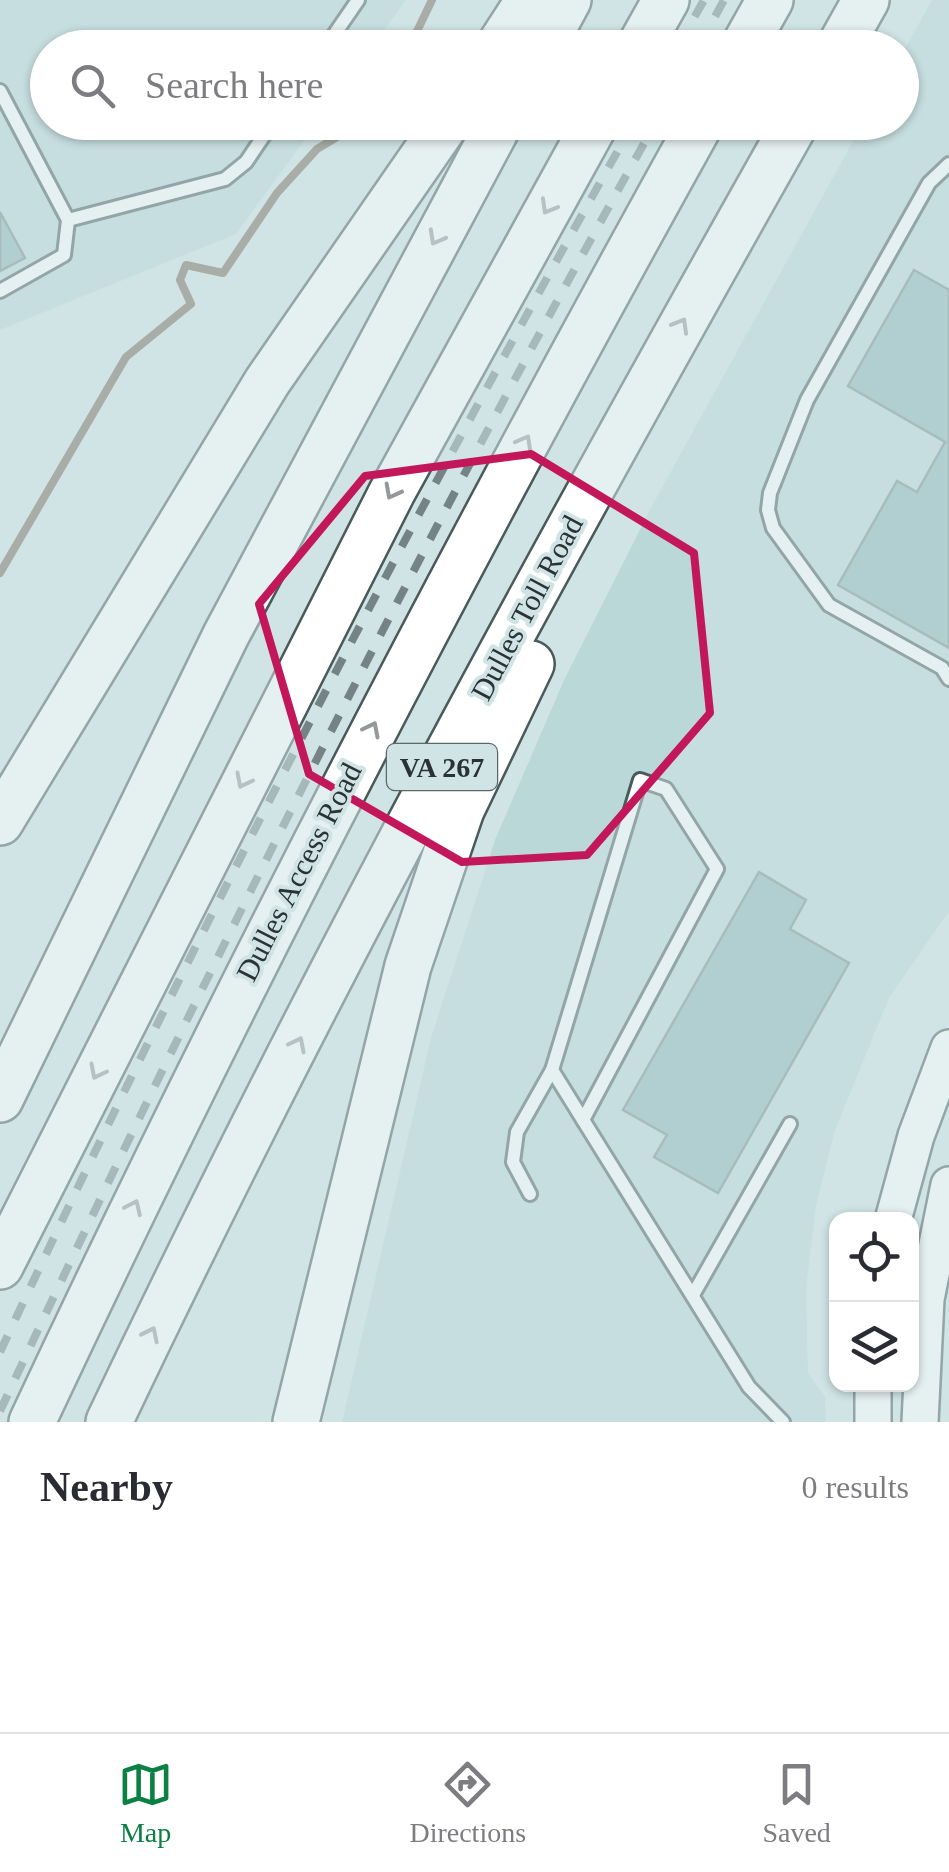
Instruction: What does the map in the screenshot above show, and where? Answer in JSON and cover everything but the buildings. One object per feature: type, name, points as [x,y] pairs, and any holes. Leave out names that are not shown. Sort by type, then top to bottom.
[{"type":"highway","points":[[510,30],[529,0]]},
{"type":"highway","points":[[552,30],[568,0]]},
{"type":"highway","points":[[649,30],[666,0]]},
{"type":"highway","points":[[753,30],[770,0]]},
{"type":"highway","points":[[849,30],[866,0]]},
{"type":"highway","points":[[0,822],[267,382],[435,140]]},
{"type":"highway","points":[[0,1100],[234,618],[490,140]]},
{"type":"highway","points":[[0,1266],[383,508],[586,140]]},
{"type":"highway","name":"Dulles Access Road","points":[[32,1422],[308,854],[498,491],[691,140]]},
{"type":"highway","name":"Dulles Toll Road","points":[[109,1422],[318,1004],[654,372],[786,140]]},
{"type":"highway","points":[[296,1422],[394,1015],[435,880],[478,774],[556,613],[654,372]]},
{"type":"main road","points":[[896,1212],[940,1094],[949,1048]]},
{"type":"main road","points":[[920,1422],[926,1299],[949,1185]]},
{"type":"main road","points":[[872,1422],[873,1392]]},
{"type":"lane","points":[[337,30],[358,0]]},
{"type":"lane","points":[[0,92],[68,220],[64,255],[0,290]]},
{"type":"lane","points":[[68,220],[225,179],[246,162],[261,140]]},
{"type":"lane","points":[[949,164],[929,183],[815,384],[768,501],[773,528],[829,605],[942,668],[949,679]]},
{"type":"lane","points":[[530,1194],[513,1162],[516,1132],[552,1070],[640,780],[666,789],[717,869],[583,1120]]},
{"type":"lane","points":[[552,1070],[749,1387],[766,1410],[783,1422]]},
{"type":"lane","points":[[694,1294],[790,1124]]},
{"type":"highlighted area","points":[[531,454],[694,553],[710,713],[587,855],[462,862],[309,774],[259,604],[365,476]]},
{"type":"shaded area","points":[[0,0],[406,0],[384,30],[30,30],[30,140],[305,140],[236,234],[0,330]]},
{"type":"shaded area","points":[[932,0],[949,0],[949,911],[889,998],[834,1133],[816,1206],[806,1288],[808,1373],[825,1397],[826,1422],[342,1422],[431,1038],[495,840],[564,680],[653,504],[854,140],[919,140],[919,30],[915,30]]},
{"type":"waterway","points":[[418,30],[432,0]]},
{"type":"waterway","points":[[0,573],[126,357],[191,304],[180,280],[186,265],[223,273],[277,193],[317,149],[332,140]]},
{"type":"railway","points":[[687,30],[704,0]]},
{"type":"railway","points":[[708,30],[724,0]]},
{"type":"railway","points":[[0,1352],[305,731],[624,140]]},
{"type":"railway","points":[[0,1411],[155,1085],[316,761],[568,280],[646,140]]}]
